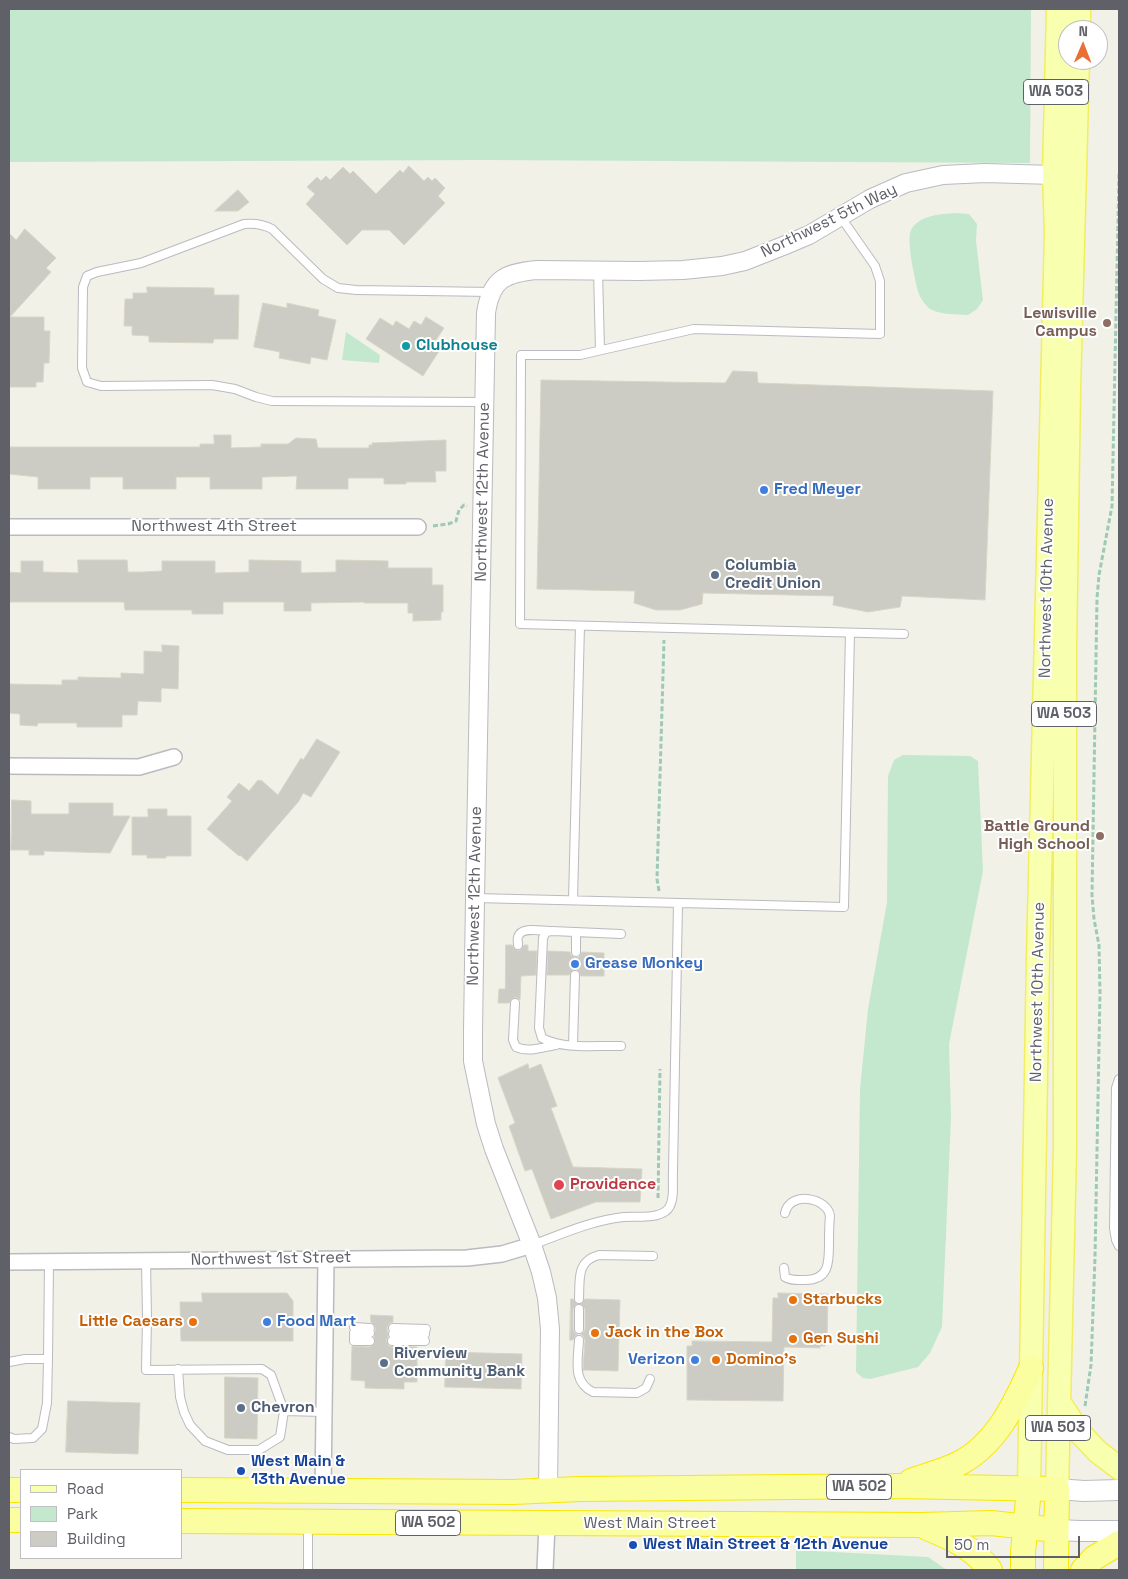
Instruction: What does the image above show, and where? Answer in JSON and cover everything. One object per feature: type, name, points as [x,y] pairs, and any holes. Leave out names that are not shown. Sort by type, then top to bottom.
[{"type":"highway","points":[[898,1486],[959,1464],[984,1447],[1017,1399],[1031,1368]]},
{"type":"highway","name":"WA 502","points":[[182,1490],[513,1492],[898,1486],[1057,1489]]},
{"type":"highway","name":"Northwest 10th Avenue","points":[[1026,1526],[1029,1489]]},
{"type":"highway","name":"WA 503","points":[[1056,1570],[1057,1489]]},
{"type":"highway","name":"West Main Street","points":[[182,1521],[921,1525],[975,1523],[1056,1530]]},
{"type":"highway","points":[[921,1525],[951,1537],[970,1549],[990,1570]]},
{"type":"highway","name":"WA 503","points":[[1024,1570],[1023,1552],[1026,1526]]},
{"type":"highway","points":[[1083,1570],[1094,1558],[1119,1543]]},
{"type":"main road","name":"Northwest 10th Avenue","points":[[1029,1489],[1038,956],[1056,233],[1054,176],[1058,9]]},
{"type":"main road","name":"Northwest 10th Avenue","points":[[1057,1489],[1065,1149],[1064,650],[1078,70]]},
{"type":"main road","points":[[1060,1403],[1079,1432],[1098,1452],[1119,1468]]},
{"type":"main road","points":[[1057,1489],[1084,1491],[1119,1490]]},
{"type":"main road","name":"West Main Street","points":[[1056,1530],[1119,1531]]},
{"type":"street","name":"Northwest 5th Way","points":[[492,292],[500,280],[508,275],[519,272],[537,270],[683,270],[745,262],[809,235],[870,199],[906,183],[943,175],[985,172],[1054,176]]},
{"type":"street","name":"Northwest 12th Avenue","points":[[492,292],[486,313],[475,898],[474,1061],[486,1124],[532,1245],[547,1298],[550,1329],[548,1490]]},
{"type":"street","name":"Northwest 4th Street","points":[[9,527],[418,527]]},
{"type":"street","points":[[9,766],[139,767],[174,757]]},
{"type":"street","name":"Northwest 1st Street","points":[[9,1262],[467,1258],[502,1254],[532,1245]]},
{"type":"street","points":[[323,1490],[326,1259]]},
{"type":"street","points":[[545,1570],[547,1524]]},
{"type":"lane","points":[[840,216],[875,266],[880,281],[880,334],[694,329],[580,355],[521,355],[520,624],[904,634]]},
{"type":"lane","points":[[485,402],[272,400],[256,397],[235,389],[212,385],[101,386],[87,382],[82,368],[83,286],[87,276],[97,272],[141,263],[244,224],[254,223],[272,229],[324,278],[338,288],[356,290],[492,292]]},
{"type":"lane","points":[[598,271],[600,350]]},
{"type":"lane","points":[[573,900],[580,626]]},
{"type":"lane","points":[[475,898],[844,907],[850,633]]},
{"type":"lane","points":[[532,1245],[591,1224],[624,1217],[653,1216],[666,1211],[670,1207],[673,1171],[678,903]]},
{"type":"lane","points":[[518,945],[518,936],[521,932],[527,930],[622,934]]},
{"type":"lane","points":[[552,931],[546,932],[543,938],[539,1028],[542,1038],[560,1044],[620,1046]]},
{"type":"lane","points":[[576,932],[576,952]]},
{"type":"lane","points":[[573,1045],[575,976]]},
{"type":"lane","points":[[515,1003],[513,1040],[516,1047],[521,1050],[531,1050],[560,1044]]},
{"type":"lane","points":[[1119,1079],[1116,1088],[1114,1228],[1119,1246]]},
{"type":"lane","points":[[784,1268],[785,1277],[789,1280],[809,1280],[824,1273],[828,1264],[830,1216],[827,1208],[813,1200],[804,1198],[790,1202],[786,1207],[785,1213]]},
{"type":"lane","points":[[580,1299],[580,1272],[592,1257],[599,1255],[653,1256]]},
{"type":"lane","points":[[146,1261],[146,1370],[178,1369],[262,1369],[271,1375],[284,1412],[280,1437],[259,1450],[228,1450],[205,1441],[190,1425],[184,1412],[180,1396],[178,1369]]},
{"type":"lane","points":[[9,1437],[14,1439],[33,1438],[42,1429],[47,1403],[49,1262]]},
{"type":"lane","points":[[579,1309],[579,1328]]},
{"type":"lane","points":[[354,1332],[370,1334],[354,1341],[354,1332]]},
{"type":"lane","points":[[392,1334],[425,1335]]},
{"type":"lane","points":[[578,1340],[579,1378],[587,1389],[594,1392],[637,1393],[646,1388],[650,1379]]},
{"type":"lane","points":[[9,1362],[48,1358]]},
{"type":"lane","points":[[284,1412],[324,1412]]},
{"type":"lane","points":[[308,1522],[308,1570]]},
{"type":"path","points":[[1085,1409],[1091,1365],[1100,1001],[1098,945],[1092,895],[1097,616],[1099,575],[1112,506],[1119,174]]},
{"type":"path","points":[[418,527],[448,524],[456,521],[459,510],[464,505],[482,506]]},
{"type":"path","points":[[661,902],[657,879],[664,628]]},
{"type":"path","points":[[653,1203],[658,1200],[660,1065]]},
{"type":"green space","points":[[9,9],[1031,9],[1030,163],[483,160],[9,162]]},
{"type":"green space","points":[[956,213],[969,214],[977,224],[976,241],[983,300],[977,309],[968,315],[939,312],[927,306],[919,294],[910,251],[911,230],[919,221],[931,216]]},
{"type":"green space","points":[[346,332],[380,355],[379,363],[342,360]]},
{"type":"green space","points":[[903,755],[970,756],[978,761],[983,871],[949,1044],[951,1117],[942,1327],[930,1353],[918,1367],[870,1379],[863,1378],[856,1372],[860,1089],[868,1009],[887,902],[888,776],[894,760]]},
{"type":"green space","points":[[796,1550],[928,1557],[947,1570],[796,1570]]},
{"type":"building","points":[[409,166],[424,181],[428,177],[432,181],[435,178],[445,188],[438,196],[445,203],[404,245],[389,230],[362,230],[347,245],[306,204],[315,194],[307,187],[317,177],[321,181],[326,176],[330,180],[343,167],[350,174],[353,171],[376,194],[400,170],[403,173]]},
{"type":"building","points":[[238,190],[249,202],[238,211],[215,211]]},
{"type":"building","points":[[25,229],[56,258],[46,268],[51,272],[10,317],[44,317],[44,331],[50,331],[49,363],[44,363],[43,382],[36,382],[36,387],[10,387],[9,233],[16,240]]},
{"type":"building","points":[[147,287],[214,288],[214,295],[239,295],[238,339],[214,339],[213,343],[149,342],[149,336],[132,335],[132,326],[124,326],[125,299],[133,299],[133,293],[147,293]]},
{"type":"building","points":[[263,303],[287,308],[287,303],[319,310],[318,316],[336,320],[327,360],[311,357],[310,364],[279,358],[280,352],[254,347]]},
{"type":"building","name":"Clubhouse","points":[[426,317],[444,328],[434,343],[441,348],[423,376],[366,339],[380,318],[393,326],[396,321],[409,329],[414,321],[421,325]]},
{"type":"building","name":"Fred Meyer","points":[[733,371],[757,372],[758,383],[993,391],[985,600],[902,596],[900,607],[868,612],[833,605],[834,596],[703,593],[702,604],[680,610],[656,610],[634,603],[635,591],[537,589],[541,380],[725,383]]},
{"type":"building","points":[[214,435],[231,435],[231,448],[261,447],[261,444],[288,444],[296,438],[316,439],[318,448],[369,448],[369,445],[372,445],[372,443],[446,440],[446,471],[435,471],[436,482],[384,484],[384,478],[348,478],[348,489],[296,489],[297,476],[262,477],[262,489],[210,489],[210,477],[176,477],[176,489],[123,489],[123,477],[90,477],[90,489],[38,489],[38,477],[9,474],[9,447],[200,447],[200,444],[214,444]]},
{"type":"building","points":[[78,560],[127,560],[128,572],[162,571],[162,561],[215,561],[215,573],[249,572],[249,560],[301,561],[301,573],[336,572],[336,560],[388,561],[388,568],[432,568],[432,585],[443,585],[443,612],[441,612],[441,620],[413,621],[413,613],[408,613],[408,603],[311,603],[311,611],[284,611],[284,602],[223,602],[223,614],[192,614],[192,610],[125,610],[124,602],[9,602],[9,572],[21,573],[21,561],[43,561],[43,572],[78,573]]},
{"type":"building","points":[[162,645],[179,646],[178,689],[162,688],[161,702],[138,701],[137,715],[122,715],[122,727],[77,727],[77,723],[38,723],[37,726],[20,725],[20,714],[9,713],[9,684],[62,685],[62,680],[78,680],[78,677],[121,678],[121,673],[144,674],[144,651],[162,652]]},
{"type":"building","points":[[317,739],[340,752],[311,797],[303,793],[299,801],[247,861],[207,829],[232,801],[227,797],[239,783],[249,791],[258,780],[261,780],[278,795],[301,758],[303,760]]},
{"type":"building","points":[[12,800],[31,801],[31,814],[69,814],[69,803],[113,803],[113,816],[130,816],[110,853],[44,851],[44,855],[29,855],[29,850],[11,850]]},
{"type":"building","points":[[148,809],[167,809],[167,816],[191,816],[191,856],[147,858],[147,855],[132,855],[132,817],[148,817]]},
{"type":"building","points":[[506,945],[512,945],[518,951],[524,945],[528,945],[528,951],[537,951],[536,975],[521,976],[520,1000],[515,997],[509,1003],[498,1003],[499,989],[505,989]]},
{"type":"building","name":"Grease Monkey","points":[[548,951],[570,952],[576,958],[582,952],[604,953],[604,976],[581,976],[575,969],[569,975],[547,975]]},
{"type":"building","points":[[528,1064],[529,1069],[541,1064],[557,1106],[551,1108],[573,1167],[642,1169],[640,1202],[596,1202],[551,1219],[532,1169],[525,1171],[509,1126],[515,1123],[498,1078]]},
{"type":"building","points":[[202,1293],[287,1293],[293,1301],[293,1341],[181,1341],[180,1302],[202,1302]]},
{"type":"building","points":[[778,1293],[828,1294],[827,1342],[825,1342],[825,1346],[820,1346],[820,1348],[784,1347],[783,1401],[687,1400],[687,1346],[692,1346],[692,1341],[772,1342],[773,1298],[778,1298]]},
{"type":"building","points":[[571,1299],[577,1304],[573,1309],[573,1329],[578,1335],[573,1340],[570,1340]]},
{"type":"building","name":"Jack in the Box","points":[[585,1299],[620,1300],[618,1371],[583,1370],[585,1340],[580,1334],[585,1329],[585,1309],[581,1304]]},
{"type":"building","name":"Riverview Community Bank","points":[[371,1315],[393,1316],[393,1322],[387,1327],[388,1337],[386,1341],[389,1346],[417,1347],[417,1382],[404,1382],[404,1389],[365,1388],[365,1381],[351,1380],[352,1346],[370,1347],[375,1343],[376,1328],[371,1322]]},
{"type":"building","points":[[446,1352],[522,1354],[521,1389],[445,1387]]},
{"type":"building","name":"Chevron","points":[[225,1377],[258,1378],[257,1439],[225,1438]]},
{"type":"building","points":[[68,1401],[140,1403],[138,1454],[66,1452]]},
{"type":"place","name":"Lewisville Campus","points":[[1107,323]]},
{"type":"place","name":"Clubhouse","points":[[406,346]]},
{"type":"place","name":"Fred Meyer","points":[[764,490]]},
{"type":"place","name":"Columbia Credit Union","points":[[715,575]]},
{"type":"place","name":"Battle Ground High School","points":[[1100,836]]},
{"type":"place","name":"Grease Monkey","points":[[575,964]]},
{"type":"place","name":"Providence","points":[[559,1185]]},
{"type":"place","name":"Starbucks","points":[[793,1300]]},
{"type":"place","name":"Little Caesars","points":[[193,1322]]},
{"type":"place","name":"Food Mart","points":[[267,1322]]},
{"type":"place","name":"Jack in the Box","points":[[595,1333]]},
{"type":"place","name":"Gen Sushi","points":[[793,1339]]},
{"type":"place","name":"Verizon","points":[[695,1360]]},
{"type":"place","name":"Domino's","points":[[716,1360]]},
{"type":"place","name":"Riverview Community Bank","points":[[384,1363]]},
{"type":"place","name":"Chevron","points":[[241,1408]]},
{"type":"place","name":"West Main & 13th Avenue","points":[[241,1471]]},
{"type":"place","name":"West Main Street & 12th Avenue","points":[[633,1545]]}]
